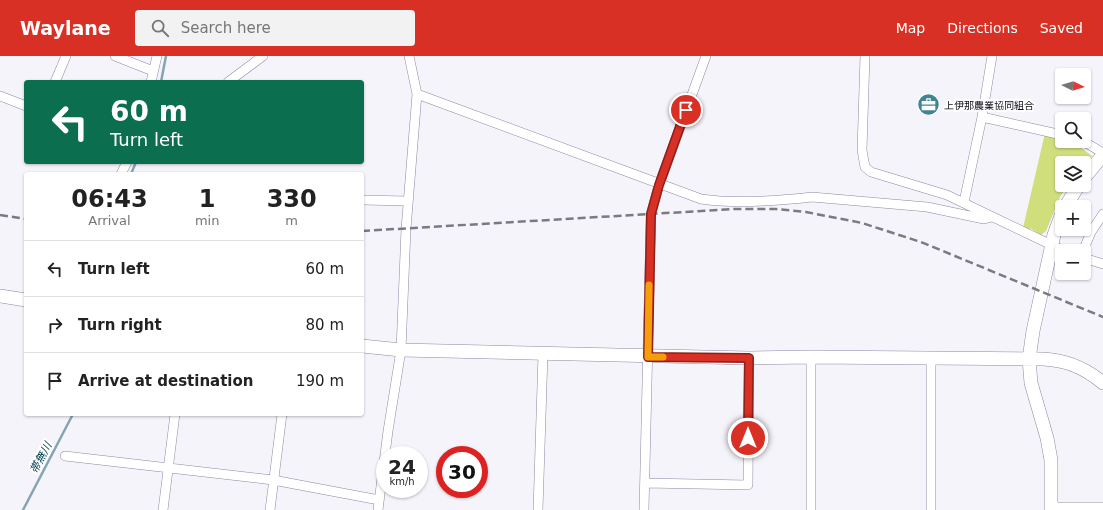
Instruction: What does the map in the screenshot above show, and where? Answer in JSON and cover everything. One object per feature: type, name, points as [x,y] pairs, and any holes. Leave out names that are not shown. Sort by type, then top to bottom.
[{"type":"street","points":[[56,80],[66,56]]},
{"type":"street","points":[[115,56],[153,71]]},
{"type":"street","points":[[151,80],[157,56]]},
{"type":"street","points":[[231,80],[263,56]]},
{"type":"street","points":[[378,510],[388,431],[401,350],[408,201],[417,94],[409,56]]},
{"type":"street","points":[[644,510],[651,214],[659,185],[706,56]]},
{"type":"street","points":[[865,56],[862,150],[865,167],[878,176],[909,183],[964,202],[1055,247]]},
{"type":"street","points":[[964,202],[982,117],[992,56]]},
{"type":"street","points":[[417,94],[659,185],[701,199],[718,202],[812,197],[927,206],[984,219],[992,217]]},
{"type":"street","points":[[0,96],[24,105]]},
{"type":"street","points":[[982,117],[1055,133]]},
{"type":"street","points":[[1091,146],[1103,154],[1091,169]]},
{"type":"street","points":[[364,200],[408,201]]},
{"type":"street","points":[[1086,244],[1091,232],[1103,214]]},
{"type":"street","points":[[1055,236],[1033,330],[1028,359],[1031,383],[1047,438],[1051,460],[1051,509],[1103,507]]},
{"type":"street","points":[[1091,260],[1103,264]]},
{"type":"street","points":[[0,296],[24,300]]},
{"type":"street","points":[[364,346],[401,350],[648,357],[1059,360],[1084,369],[1103,383]]},
{"type":"street","points":[[538,510],[543,354]]},
{"type":"street","points":[[811,357],[811,510]]},
{"type":"street","points":[[645,483],[748,485],[749,358]]},
{"type":"street","points":[[931,510],[932,358]]},
{"type":"street","points":[[162,510],[175,416]]},
{"type":"street","points":[[270,510],[282,416]]},
{"type":"street","points":[[65,456],[273,480],[379,500]]},
{"type":"green space","points":[[1045,133],[1055,135],[1055,148],[1081,148],[1092,156],[1091,157],[1091,156],[1055,156],[1055,192],[1063,192],[1059,200],[1055,200],[1055,209],[1046,231],[1041,235],[1030,228],[1029,232],[1023,228]]},
{"type":"waterway","name":"帯無川","points":[[161,80],[166,56]]},
{"type":"waterway","name":"帯無川","points":[[132,172],[135,164]]},
{"type":"waterway","name":"帯無川","points":[[23,510],[72,416]]},
{"type":"railway","points":[[364,231],[735,209],[776,209],[806,212],[862,223],[921,242],[1103,317]]},
{"type":"railway","points":[[0,215],[24,219]]},
{"type":"slow traffic","points":[[649,285],[648,357],[663,357]]},
{"type":"place","name":"上伊那農業協同組合","points":[[929,105]]},
{"type":"route","points":[[686,110],[659,185],[651,214],[648,357],[749,358],[748,438]]}]
